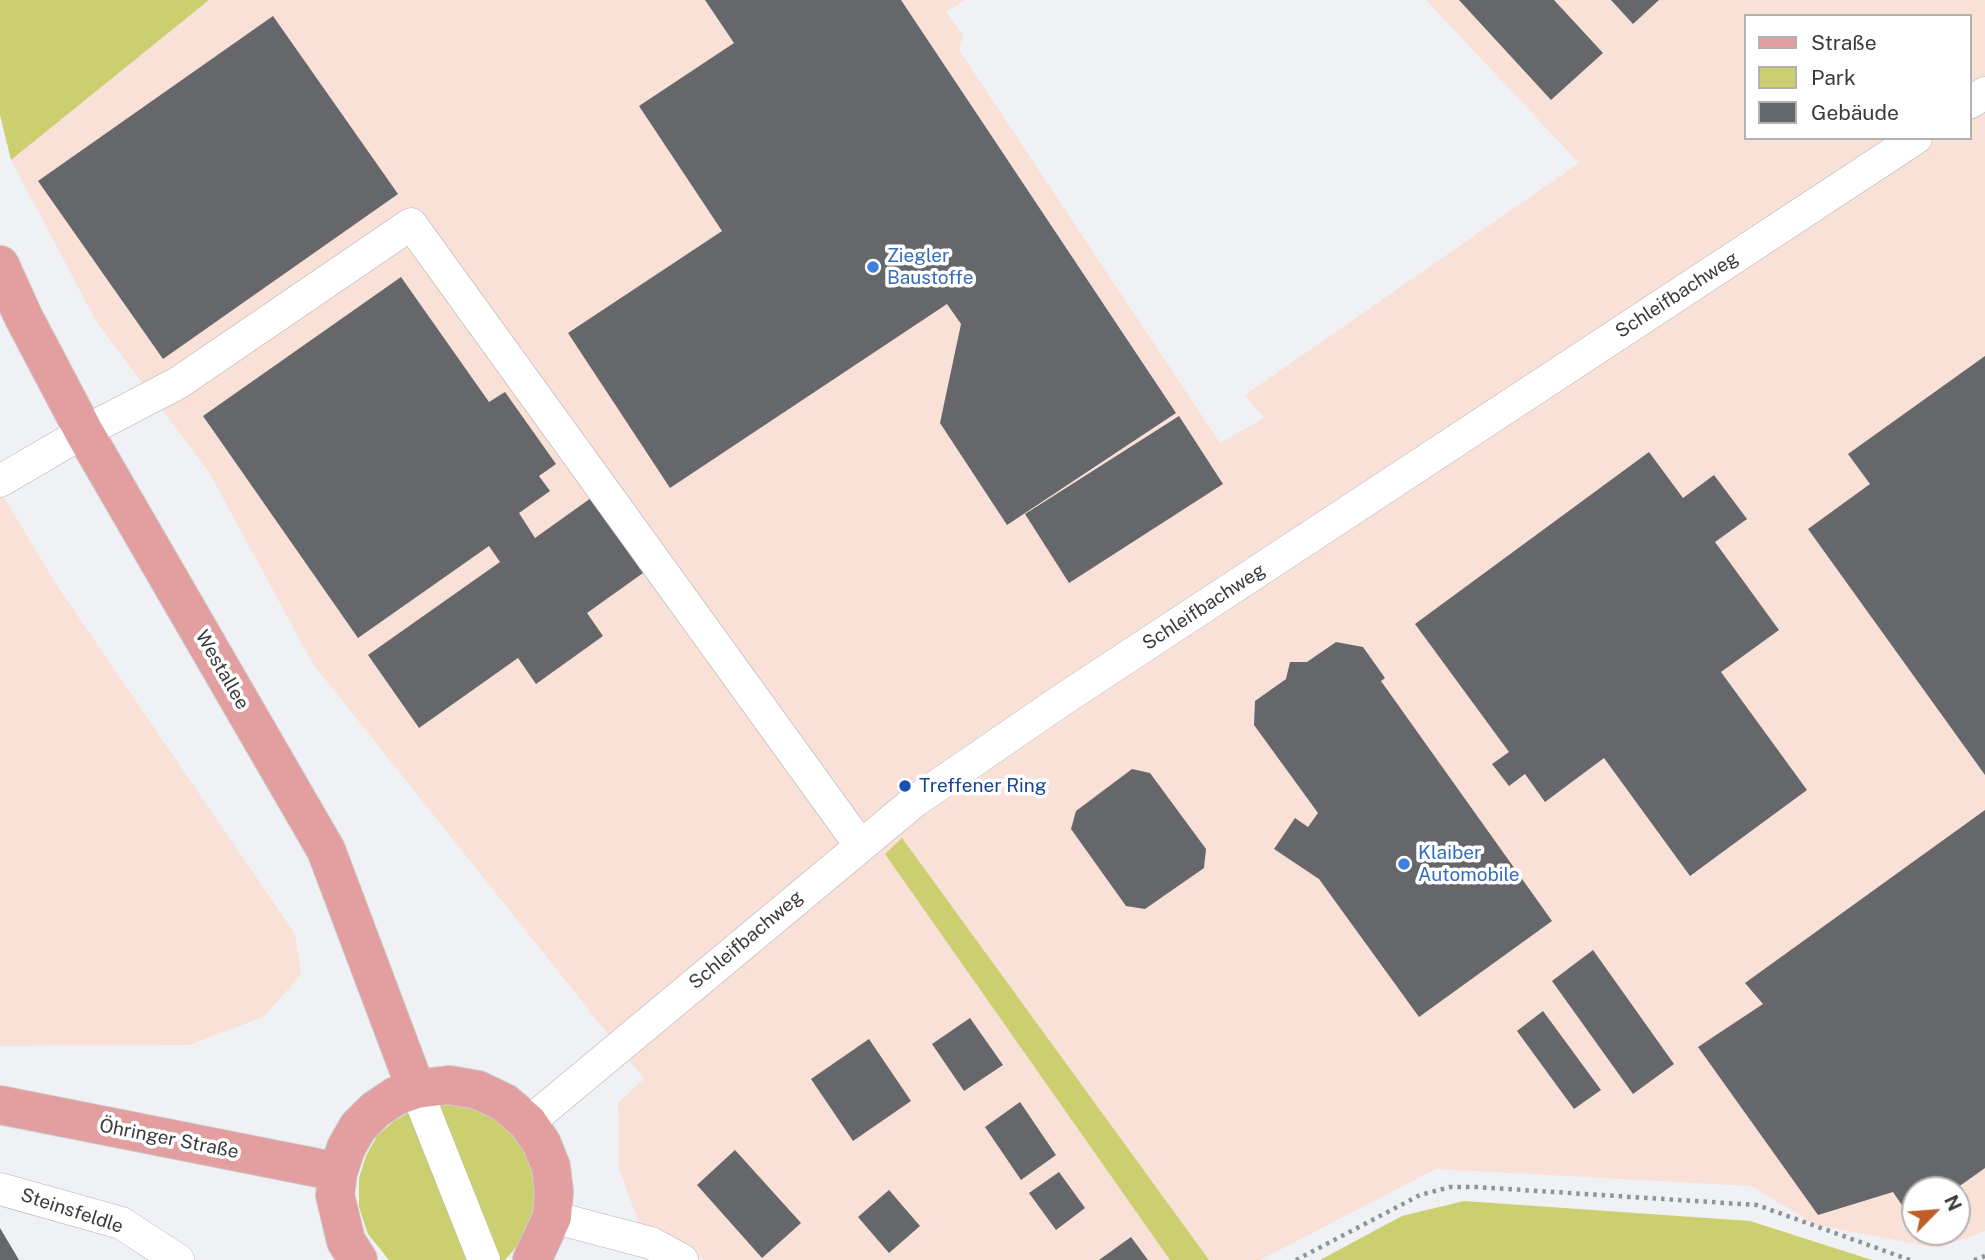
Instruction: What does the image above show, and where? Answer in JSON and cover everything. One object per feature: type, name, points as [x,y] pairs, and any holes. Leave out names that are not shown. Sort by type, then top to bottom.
[{"type":"main road","name":"Westallee","points":[[0,265],[23,316],[84,432],[326,850],[416,1089]]},
{"type":"main road","points":[[358,1260],[346,1241],[335,1195],[338,1172],[346,1148],[358,1127],[396,1096],[416,1089],[449,1085],[478,1090],[505,1103],[528,1123],[541,1144],[551,1167],[554,1192],[552,1217],[532,1260]]},
{"type":"main road","name":"Öhringer Straße","points":[[0,1105],[338,1172]]},
{"type":"street","name":"Schleifbachweg","points":[[528,1123],[915,801],[1062,700],[1913,140]]},
{"type":"street","points":[[0,481],[84,432],[178,383],[411,224],[860,845]]},
{"type":"street","points":[[416,1089],[484,1260]]},
{"type":"street","name":"Steinsfeldle","points":[[0,1189],[121,1223],[178,1260]]},
{"type":"street","points":[[552,1217],[651,1243],[682,1260]]},
{"type":"path","points":[[1296,1260],[1420,1195],[1450,1187],[1756,1205],[1910,1260]]},
{"type":"path","points":[[1974,1260],[1985,1256]]},
{"type":"shaded area","points":[[209,0],[965,0],[946,12],[963,35],[959,50],[1220,443],[1264,418],[1245,395],[1579,163],[1426,0],[1985,0],[1985,1231],[1971,1236],[1971,1176],[1901,1176],[1901,1241],[1816,1225],[1751,1186],[1436,1169],[1260,1260],[705,1260],[639,1223],[619,1169],[618,1103],[644,1079],[313,664],[210,474],[96,321],[11,160]]},
{"type":"shaded area","points":[[0,491],[56,584],[295,934],[301,975],[263,1017],[189,1045],[0,1046]]},
{"type":"green space","points":[[0,0],[209,0],[11,160],[0,115]]},
{"type":"green space","points":[[902,838],[1209,1260],[1170,1260],[885,854]]},
{"type":"green space","points":[[440,1104],[469,1106],[505,1125],[522,1144],[532,1168],[536,1187],[531,1223],[523,1239],[505,1260],[492,1260],[442,1123]]},
{"type":"green space","points":[[411,1111],[473,1260],[389,1260],[368,1234],[359,1207],[359,1178],[366,1156],[377,1136]]},
{"type":"green space","points":[[1464,1201],[1750,1221],[1872,1260],[1320,1260],[1402,1216]]},
{"type":"building","name":"Ziegler Baustoffe","points":[[705,0],[901,0],[1176,413],[1007,525],[940,423],[961,324],[947,304],[670,488],[568,333],[722,231],[639,106],[734,43]]},
{"type":"building","points":[[1459,0],[1554,0],[1603,53],[1551,100]]},
{"type":"building","points":[[1611,0],[1659,0],[1633,24]]},
{"type":"building","points":[[273,16],[398,194],[163,359],[38,181]]},
{"type":"building","points":[[401,277],[489,402],[505,392],[556,464],[539,476],[550,491],[519,513],[535,538],[591,498],[643,573],[587,613],[603,636],[536,684],[518,658],[419,728],[368,655],[500,562],[489,546],[358,638],[203,416]]},
{"type":"building","points":[[1985,356],[1985,775],[1808,529],[1870,484],[1848,454]]},
{"type":"building","points":[[1179,416],[1223,484],[1069,583],[1025,514]]},
{"type":"building","points":[[1649,452],[1683,498],[1714,475],[1747,519],[1715,542],[1779,630],[1721,672],[1807,790],[1690,876],[1604,758],[1545,802],[1525,774],[1509,786],[1492,764],[1509,752],[1415,624]]},
{"type":"building","name":"Klaiber Automobile","points":[[1336,642],[1363,647],[1385,678],[1381,681],[1552,921],[1419,1017],[1319,879],[1274,849],[1295,818],[1308,827],[1318,813],[1254,725],[1255,701],[1286,679],[1290,662],[1307,662]]},
{"type":"building","points":[[1132,769],[1150,773],[1206,849],[1204,868],[1145,909],[1126,906],[1071,829],[1076,811]]},
{"type":"building","points":[[1985,810],[1985,1168],[1971,1178],[1901,1176],[1901,1204],[1893,1192],[1818,1215],[1698,1047],[1763,1004],[1745,983]]},
{"type":"building","points":[[1593,950],[1674,1064],[1633,1094],[1552,981]]},
{"type":"building","points":[[1543,1011],[1601,1090],[1574,1109],[1517,1031]]},
{"type":"building","points":[[970,1018],[1003,1065],[964,1091],[932,1044]]},
{"type":"building","points":[[869,1039],[911,1101],[853,1141],[811,1079]]},
{"type":"building","points":[[1020,1102],[1056,1155],[1021,1180],[985,1127]]},
{"type":"building","points":[[735,1150],[801,1223],[762,1258],[697,1185]]},
{"type":"building","points":[[1059,1172],[1085,1208],[1056,1230],[1029,1193]]},
{"type":"building","points":[[889,1190],[920,1226],[889,1253],[858,1217]]},
{"type":"building","points":[[0,1228],[19,1260],[0,1260]]},
{"type":"building","points":[[1131,1237],[1148,1260],[1099,1260]]},
{"type":"place","name":"Ziegler Baustoffe","points":[[873,267]]},
{"type":"place","name":"Treffener Ring","points":[[905,786]]},
{"type":"place","name":"Klaiber Automobile","points":[[1404,864]]}]
